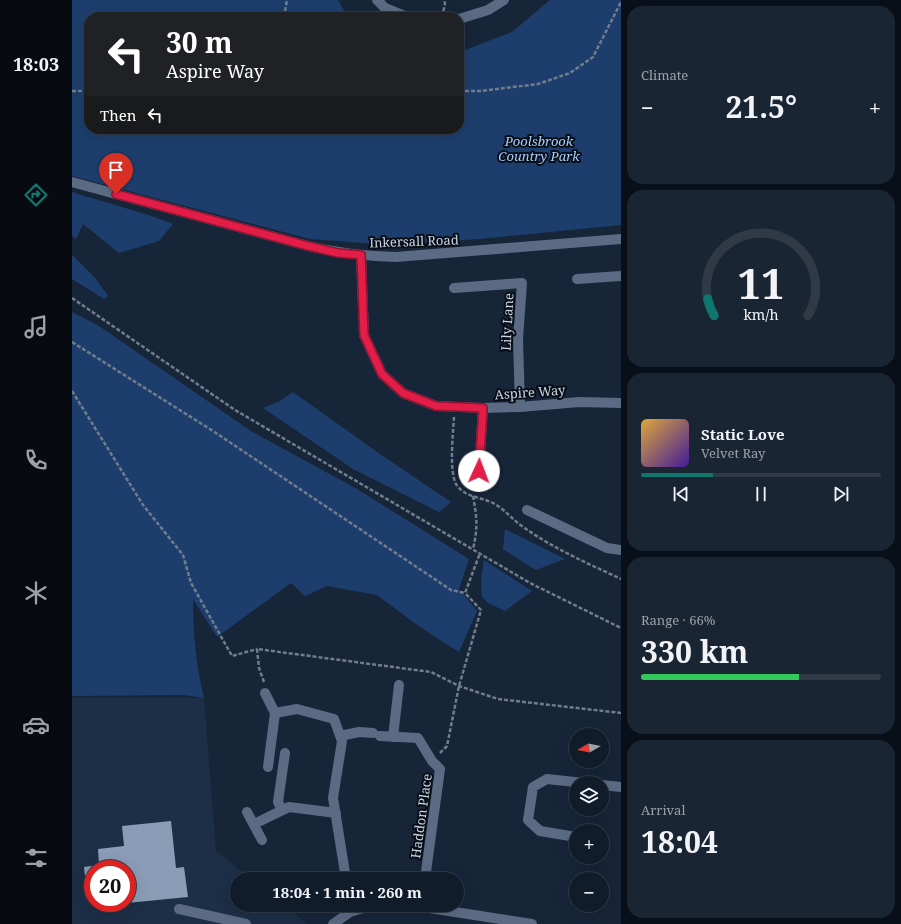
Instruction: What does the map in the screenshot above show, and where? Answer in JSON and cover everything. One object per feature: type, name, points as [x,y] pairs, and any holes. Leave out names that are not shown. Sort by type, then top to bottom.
[{"type":"street","points":[[377,0],[385,8],[395,12]]},
{"type":"street","points":[[464,17],[488,10],[504,0]]},
{"type":"street","name":"Inkersall Road","points":[[72,182],[338,253],[396,257],[621,239]]},
{"type":"street","name":"Aspire Way","points":[[361,255],[364,335],[382,374],[403,393],[436,406],[454,407],[520,407],[579,402],[621,403]]},
{"type":"street","points":[[577,279],[621,276]]},
{"type":"street","name":"Lily Lane","points":[[454,288],[522,283],[518,339],[520,407]]},
{"type":"street","points":[[479,471],[483,408]]},
{"type":"street","points":[[527,510],[607,548],[621,550]]},
{"type":"street","points":[[394,737],[398,685]]},
{"type":"street","points":[[265,693],[275,713],[268,767]]},
{"type":"street","points":[[275,713],[297,709],[334,720],[342,741],[333,798],[345,872]]},
{"type":"street","points":[[340,736],[358,732],[394,737],[418,738],[432,761]]},
{"type":"street","points":[[282,810],[278,802],[285,753]]},
{"type":"street","name":"Haddon Place","points":[[426,872],[440,769],[432,761]]},
{"type":"street","points":[[569,781],[547,779],[533,787],[528,820],[540,831],[569,836]]},
{"type":"street","points":[[609,786],[621,787]]},
{"type":"street","points":[[254,824],[289,806],[336,813]]},
{"type":"street","points":[[247,812],[262,840]]},
{"type":"street","points":[[179,909],[246,924]]},
{"type":"street","points":[[333,924],[346,912]]},
{"type":"street","points":[[458,912],[532,924]]},
{"type":"path","points":[[285,12],[287,0]]},
{"type":"path","points":[[443,12],[445,4],[444,0]]},
{"type":"path","points":[[464,91],[481,91],[538,84],[570,73],[593,57],[621,2]]},
{"type":"path","points":[[72,91],[84,91]]},
{"type":"path","points":[[72,298],[235,410],[530,583],[621,628]]},
{"type":"path","points":[[72,342],[213,431],[451,590],[465,593],[481,610],[460,686],[447,746],[432,761]]},
{"type":"path","points":[[72,391],[143,505],[183,555],[191,583],[232,656],[257,649],[431,672],[460,686],[498,699],[621,714]]},
{"type":"path","points":[[454,407],[452,469],[456,484],[465,494],[486,499],[499,506],[535,535],[570,555],[621,580]]},
{"type":"path","points":[[473,496],[477,518],[476,536],[473,549]]},
{"type":"path","points":[[465,593],[480,553]]},
{"type":"path","points":[[257,649],[259,668]]},
{"type":"shaded area","points":[[72,698],[204,698],[216,851],[242,872],[230,872],[230,912],[292,912],[307,924],[72,924]]},
{"type":"green space","name":"Poolsbrook Country Park","points":[[72,0],[338,0],[345,12],[84,12],[84,134],[464,134],[464,50],[512,32],[550,0],[621,0],[621,225],[479,239],[390,245],[310,239],[72,176]]},
{"type":"green space","points":[[72,192],[136,211],[173,224],[159,241],[119,253],[83,224],[76,239],[72,236]]},
{"type":"green space","points":[[72,255],[96,279],[108,296],[104,299],[72,279]]},
{"type":"green space","points":[[72,312],[99,326],[251,431],[357,489],[469,559],[459,589],[477,611],[459,652],[420,627],[377,595],[327,586],[305,596],[291,583],[217,637],[193,599],[196,649],[204,698],[183,695],[72,696]]},
{"type":"green space","points":[[293,392],[451,502],[439,512],[353,469],[263,408],[280,401]]},
{"type":"green space","points":[[505,529],[565,559],[536,570],[503,549]]},
{"type":"green space","points":[[484,560],[532,591],[505,611],[488,603],[482,597],[481,581]]},
{"type":"building","points":[[171,821],[176,868],[184,867],[188,897],[136,902],[136,860],[99,860],[98,849],[124,846],[122,826]]},
{"type":"route","points":[[116,194],[308,246],[338,253],[361,255],[364,335],[382,374],[403,393],[436,406],[483,408],[479,471]]}]
